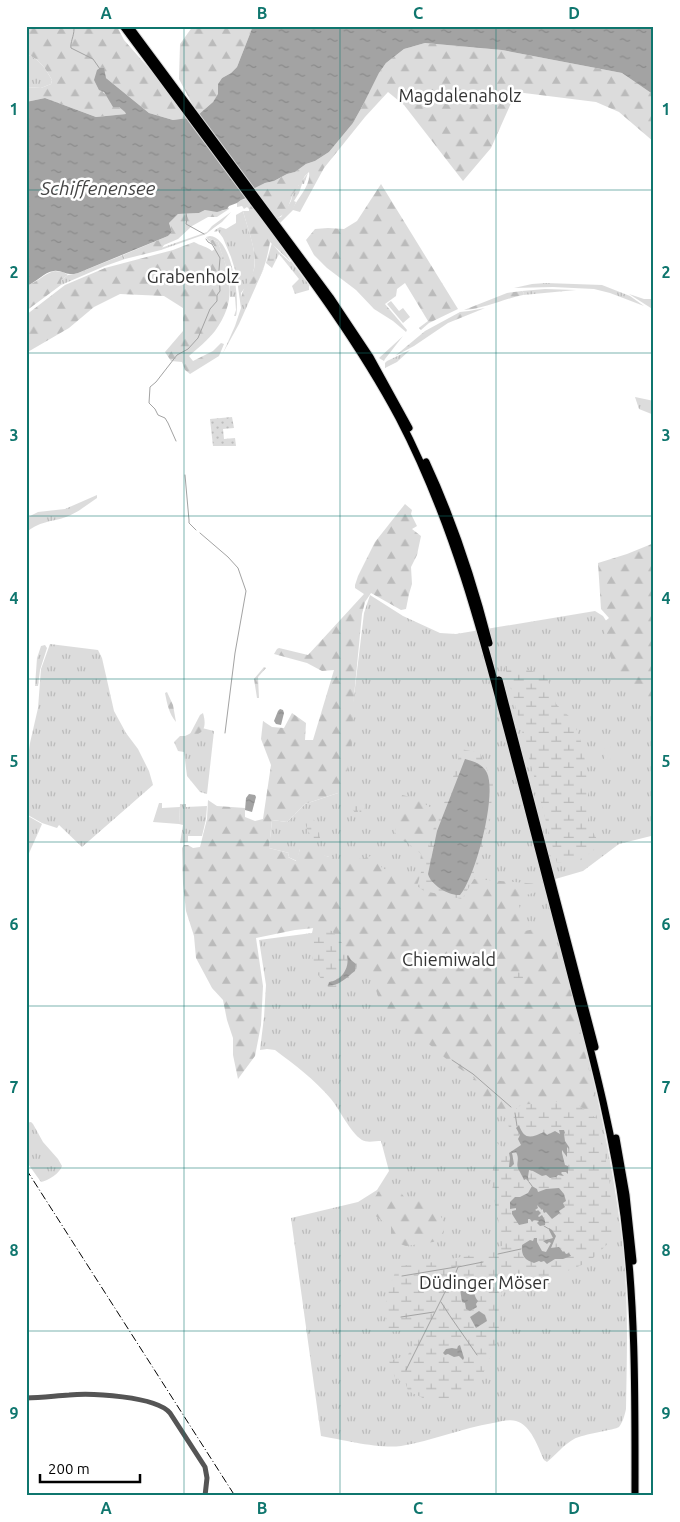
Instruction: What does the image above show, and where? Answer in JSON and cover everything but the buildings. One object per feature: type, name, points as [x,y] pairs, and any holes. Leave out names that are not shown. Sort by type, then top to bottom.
[{"type":"highway","points":[[123,26],[184,104]]},
{"type":"highway","points":[[129,26],[184,104],[350,326],[396,404],[421,452],[443,501],[461,550],[478,602],[588,1020],[622,1169],[632,1240],[636,1303],[639,1375],[639,1496]]},
{"type":"highway","points":[[276,228],[346,329],[392,406],[438,503],[460,560],[473,603],[588,1038],[605,1108],[615,1161],[626,1232],[632,1303],[635,1496]]},
{"type":"street","points":[[26,1398],[69,1395],[107,1396],[141,1400],[164,1408],[170,1414],[205,1468],[207,1478],[205,1496]]},
{"type":"green space","points":[[26,26],[117,26],[124,40],[161,82],[188,118],[173,120],[149,113],[106,78],[103,92],[126,114],[96,117],[45,98],[26,102],[26,87],[41,88],[51,84],[52,80],[39,61],[26,54]]},
{"type":"green space","points":[[193,26],[253,26],[237,67],[222,78],[218,84],[219,94],[198,115],[179,79],[180,44]]},
{"type":"green space","name":"Magdalenaholz","points":[[425,43],[502,50],[622,73],[654,95],[654,142],[619,112],[596,102],[516,92],[491,148],[463,181],[404,105],[388,92],[324,168],[300,212],[293,210],[293,208],[306,187],[309,172],[292,195],[287,212],[268,224],[291,262],[270,242],[262,273],[243,301],[243,290],[254,269],[255,255],[243,211],[249,211],[249,209],[247,207],[244,209],[242,206],[237,207],[237,203],[246,199],[255,188],[295,172],[329,152],[353,123],[386,63],[404,49]]},
{"type":"green space","points":[[26,54],[42,64],[52,80],[51,84],[41,88],[26,87]]},
{"type":"green space","points":[[308,173],[294,201],[296,202],[293,210],[280,223],[276,218],[281,217],[291,201],[293,192]]},
{"type":"green space","points":[[381,184],[458,309],[429,323],[421,330],[419,328],[428,321],[405,283],[397,289],[396,296],[385,304],[407,330],[406,332],[374,309],[356,290],[327,268],[314,255],[306,240],[315,229],[344,229],[357,221]]},
{"type":"green space","points":[[228,208],[217,217],[208,217],[192,226],[178,239],[164,245],[161,250],[125,259],[123,255],[168,236],[172,232],[169,223],[178,214],[199,213],[205,210],[222,211]]},
{"type":"green space","points":[[243,211],[255,260],[251,278],[241,293],[243,300],[264,268],[239,324],[223,353],[241,308],[236,273],[231,257],[223,238],[218,231],[214,232],[220,227],[226,229],[236,223],[236,215]]},
{"type":"green space","points":[[231,212],[222,222],[206,234],[161,250],[161,248],[207,232]]},
{"type":"green space","points":[[210,236],[218,239],[229,257],[237,296],[236,316],[234,316],[236,310],[235,297],[230,297],[230,279],[218,242],[206,237]]},
{"type":"green space","name":"Grabenholz","points":[[206,237],[218,242],[226,266],[230,287],[229,298],[227,308],[215,331],[189,356],[193,361],[213,351],[221,343],[224,344],[219,356],[190,374],[185,370],[182,362],[171,361],[165,352],[183,331],[183,308],[164,296],[120,294],[94,307],[69,328],[26,353],[26,315],[65,285],[105,268],[173,250],[194,242],[212,251],[215,249],[213,244]]},
{"type":"green space","points":[[272,243],[279,252],[291,261],[309,285],[309,290],[295,294],[292,286],[299,279],[279,254],[272,268],[266,263]]},
{"type":"green space","points":[[272,247],[276,249],[276,256],[270,266],[267,263]]},
{"type":"green space","points":[[123,255],[125,259],[61,285],[61,280],[68,275],[78,273]]},
{"type":"green space","points":[[55,271],[68,275],[61,280],[61,285],[26,311],[26,286]]},
{"type":"green space","points":[[546,283],[602,285],[630,296],[644,306],[594,289],[514,288]]},
{"type":"green space","points":[[545,289],[576,290],[523,295],[522,291]]},
{"type":"green space","points":[[522,291],[523,295],[479,308],[464,310],[507,293]]},
{"type":"green space","points":[[629,294],[644,299],[654,299],[654,310]]},
{"type":"green space","points":[[391,301],[399,311],[403,308],[410,317],[403,323],[387,304]]},
{"type":"green space","points":[[485,308],[448,323],[414,346],[395,356],[425,331],[460,312]]},
{"type":"green space","points":[[403,336],[384,361],[379,358]]},
{"type":"green space","points":[[410,350],[397,362],[385,368],[387,361]]},
{"type":"green space","points":[[635,397],[654,401],[654,415],[639,409]]},
{"type":"green space","points":[[232,417],[234,428],[223,429],[224,439],[235,438],[236,446],[213,446],[210,419]]},
{"type":"green space","points":[[97,495],[97,498],[82,509],[66,517],[40,524],[26,533],[26,518],[38,512],[65,509]]},
{"type":"green space","name":"Chiemiwald","points":[[405,504],[412,510],[411,514],[417,526],[412,529],[421,536],[417,555],[411,567],[412,584],[406,609],[401,610],[371,593],[365,602],[362,614],[354,696],[352,739],[345,787],[338,793],[305,804],[287,822],[272,820],[269,848],[289,853],[288,857],[296,861],[302,846],[336,860],[347,858],[362,859],[385,851],[381,867],[408,882],[420,863],[421,854],[408,843],[394,837],[402,795],[415,798],[438,812],[447,798],[461,749],[480,753],[493,783],[490,820],[474,879],[539,884],[541,889],[539,891],[517,898],[524,923],[531,921],[529,926],[522,928],[522,931],[550,926],[559,961],[564,960],[595,1097],[597,1119],[577,1104],[554,1102],[521,1105],[506,1118],[491,1107],[483,1098],[480,1081],[473,1080],[474,1078],[451,1063],[423,1039],[408,1033],[396,1020],[378,996],[367,963],[358,962],[355,974],[350,981],[342,986],[330,989],[312,968],[314,928],[256,938],[263,986],[261,1025],[255,1056],[238,1079],[233,1055],[233,1038],[223,1000],[212,988],[196,958],[194,936],[186,911],[182,848],[184,845],[193,848],[200,847],[207,819],[208,800],[217,806],[245,808],[245,817],[255,821],[263,819],[271,765],[261,739],[263,721],[272,727],[284,728],[292,713],[306,723],[305,740],[313,740],[334,670],[322,671],[307,663],[274,654],[279,648],[308,655],[364,594],[355,588],[358,576],[375,542]]},
{"type":"green space","points":[[654,543],[654,714],[614,667],[606,644],[604,622],[609,618],[601,609],[598,563]]},
{"type":"green space","name":"Düdinger Möser","points":[[370,595],[403,616],[440,633],[456,634],[595,611],[603,616],[654,694],[654,834],[619,844],[583,871],[545,882],[598,1099],[615,1187],[624,1253],[627,1342],[626,1409],[619,1427],[574,1439],[547,1462],[544,1460],[526,1427],[513,1420],[481,1425],[424,1441],[392,1447],[321,1436],[291,1218],[358,1202],[377,1190],[389,1171],[381,1141],[369,1142],[362,1140],[349,1126],[331,1099],[312,1079],[275,1050],[260,1050],[266,985],[259,940],[312,933],[329,857],[300,849],[297,861],[288,857],[289,853],[269,848],[272,820],[287,822],[305,804],[338,793],[354,696],[364,613]]},
{"type":"green space","points":[[50,644],[98,650],[102,658],[114,711],[126,733],[138,749],[149,771],[153,785],[82,847],[59,825],[57,828],[42,823],[26,814],[26,772],[30,743],[38,708],[41,669]]},
{"type":"green space","points":[[45,645],[47,648],[40,670],[38,686],[35,686],[37,658],[41,646]]},
{"type":"green space","points":[[504,663],[546,675],[556,704],[573,720],[583,747],[588,785],[588,823],[600,845],[581,860],[557,863]]},
{"type":"green space","points":[[264,667],[266,668],[258,677],[259,698],[257,698],[254,679]]},
{"type":"green space","points":[[167,692],[173,705],[176,722],[169,708],[165,693]]},
{"type":"green space","points":[[203,713],[205,722],[203,729],[198,734],[189,736],[200,715]]},
{"type":"green space","points":[[202,728],[214,731],[207,794],[200,792],[187,776],[184,752],[178,751],[174,742],[180,736],[185,736]]},
{"type":"green space","points":[[605,745],[612,748],[612,758],[609,760],[604,760]]},
{"type":"green space","points":[[461,749],[480,753],[493,783],[490,820],[474,879],[462,899],[424,891],[417,886],[438,813],[447,798]]},
{"type":"green space","points":[[358,800],[365,806],[362,814],[360,814],[359,808],[357,814],[352,809],[354,802]]},
{"type":"green space","points":[[159,803],[162,803],[162,808],[180,807],[179,824],[153,822]]},
{"type":"green space","points":[[180,804],[186,804],[186,807],[207,806],[202,836],[188,836],[188,842],[180,843],[183,825],[179,824]]},
{"type":"green space","points":[[307,814],[313,818],[318,827],[320,838],[317,840],[312,837],[307,828],[304,818]]},
{"type":"green space","points":[[28,816],[42,824],[26,860],[26,818]]},
{"type":"green space","points":[[315,927],[332,931],[358,962],[355,974],[350,981],[342,986],[330,989],[312,968]],"holes":[[[348,958],[355,962],[354,969],[345,980],[337,985],[328,986],[344,971]]]},
{"type":"green space","points":[[517,972],[523,978],[517,984],[511,978]]},
{"type":"green space","points":[[554,1102],[577,1104],[597,1119],[609,1175],[613,1231],[619,1233],[584,1264],[519,1291],[502,1289],[498,1340],[482,1376],[446,1400],[423,1398],[408,1391],[406,1384],[395,1378],[389,1361],[408,1355],[419,1329],[388,1332],[386,1305],[391,1284],[398,1266],[428,1263],[489,1252],[502,1246],[492,1186],[492,1173],[495,1163],[501,1154],[496,1142],[507,1152],[514,1147],[506,1118],[513,1114],[521,1105]],"holes":[[[520,1128],[523,1135],[526,1136],[533,1136],[544,1132],[546,1135],[555,1131],[564,1134],[569,1147],[567,1146],[567,1157],[562,1150],[566,1172],[561,1172],[562,1176],[544,1176],[529,1170],[529,1182],[526,1178],[523,1179],[519,1169],[518,1154],[516,1152],[513,1153],[521,1145],[518,1139]],[[534,1186],[538,1192],[552,1188],[560,1189],[564,1195],[565,1207],[559,1212],[559,1215],[552,1219],[546,1211],[544,1212],[537,1205],[538,1208],[534,1210],[541,1213],[538,1217],[542,1216],[545,1223],[528,1219],[525,1224],[519,1225],[516,1208],[510,1206],[517,1197],[528,1193],[530,1188]],[[550,1228],[555,1240],[551,1248],[559,1247],[570,1257],[559,1258],[548,1263],[524,1258],[521,1246],[533,1241],[534,1238],[538,1239],[537,1242],[539,1242],[538,1244],[542,1251],[546,1252],[551,1243],[545,1241],[553,1238]],[[470,1286],[475,1296],[477,1307],[470,1311],[465,1303],[462,1302],[460,1289]],[[479,1311],[485,1315],[487,1322],[478,1328]]]},
{"type":"green space","points":[[31,1122],[43,1142],[62,1166],[53,1176],[41,1182],[26,1161],[26,1123]]},
{"type":"green space","points":[[386,1184],[401,1193],[406,1199],[421,1197],[428,1200],[443,1220],[444,1231],[442,1238],[433,1242],[406,1246],[394,1242],[391,1238],[391,1227],[370,1212],[375,1196]]},
{"type":"water","name":"Schiffenensee","points":[[253,26],[654,26],[654,95],[622,73],[502,50],[425,43],[404,49],[386,63],[379,73],[353,123],[329,152],[315,161],[306,164],[295,172],[255,188],[249,197],[229,206],[227,209],[217,212],[205,210],[199,213],[178,214],[169,223],[172,232],[168,236],[77,273],[50,272],[26,286],[26,102],[45,98],[96,117],[126,114],[119,107],[113,107],[104,92],[99,90],[94,80],[97,70],[104,68],[106,78],[149,113],[173,120],[198,115],[213,102],[218,94],[218,84],[222,78],[237,67]]},
{"type":"water","points":[[280,709],[284,713],[281,725],[276,724],[274,721]]},
{"type":"water","points":[[465,759],[477,763],[487,773],[489,799],[478,854],[466,885],[460,895],[456,895],[446,892],[437,886],[428,874],[437,831]]},
{"type":"water","points":[[249,794],[256,797],[252,812],[245,810],[246,798]]},
{"type":"water","points":[[348,955],[356,964],[355,971],[339,983],[328,986],[329,982],[337,979],[344,973]]},
{"type":"water","points":[[519,1125],[523,1133],[528,1136],[535,1136],[544,1132],[547,1135],[555,1131],[560,1134],[559,1130],[564,1130],[565,1141],[569,1149],[567,1147],[567,1157],[562,1150],[562,1153],[565,1165],[568,1166],[568,1174],[562,1172],[564,1176],[558,1175],[550,1178],[529,1170],[529,1182],[526,1179],[524,1180],[518,1168],[516,1152],[512,1153],[514,1164],[509,1167],[509,1153],[521,1145],[518,1139],[520,1135],[516,1128]]},
{"type":"water","points":[[532,1186],[538,1192],[559,1188],[564,1194],[566,1201],[563,1203],[565,1207],[552,1219],[537,1205],[538,1208],[535,1210],[541,1213],[538,1216],[542,1215],[545,1225],[540,1226],[537,1223],[539,1221],[534,1220],[532,1222],[528,1219],[528,1223],[519,1225],[512,1214],[512,1211],[516,1210],[516,1208],[510,1209],[510,1202],[515,1197],[528,1193]]},
{"type":"water","points":[[549,1228],[556,1236],[551,1248],[559,1247],[563,1252],[569,1253],[571,1256],[555,1259],[547,1264],[544,1261],[534,1263],[524,1257],[522,1245],[530,1240],[533,1241],[534,1238],[537,1238],[542,1251],[546,1252],[551,1243],[547,1244],[543,1241],[553,1238]]},
{"type":"water","points":[[468,1286],[472,1289],[478,1301],[477,1307],[470,1311],[466,1309],[465,1303],[462,1302],[460,1289]]},
{"type":"water","points":[[479,1311],[485,1315],[487,1321],[476,1328],[470,1317]]},
{"type":"water","points":[[460,1345],[463,1360],[459,1356],[454,1357],[443,1353],[446,1349],[457,1349]]},
{"type":"waterway","points":[[71,26],[74,29],[71,48],[93,59],[100,69]]},
{"type":"waterway","points":[[186,213],[186,224],[204,234]]},
{"type":"waterway","points":[[176,441],[165,418],[158,415],[149,403],[150,387],[177,355],[188,349],[198,338],[210,309],[217,301],[217,295],[220,291],[220,258],[212,244],[206,239]]},
{"type":"waterway","points":[[185,475],[189,523],[196,530]]},
{"type":"waterway","points":[[200,533],[238,568],[246,591],[235,653],[225,733]]},
{"type":"waterway","points":[[452,1060],[473,1074],[511,1107]]},
{"type":"waterway","points":[[515,1113],[517,1126]]},
{"type":"waterway","points":[[529,1182],[532,1186]]},
{"type":"waterway","points":[[544,1226],[549,1229]]},
{"type":"waterway","points":[[498,1254],[521,1249]]},
{"type":"waterway","points":[[406,1370],[445,1292],[451,1285],[458,1267],[483,1262]]},
{"type":"waterway","points":[[402,1276],[456,1267]]},
{"type":"waterway","points":[[441,1302],[477,1355]]},
{"type":"waterway","points":[[401,1317],[434,1312]]},
{"type":"railway","points":[[26,1169],[235,1496]]}]
